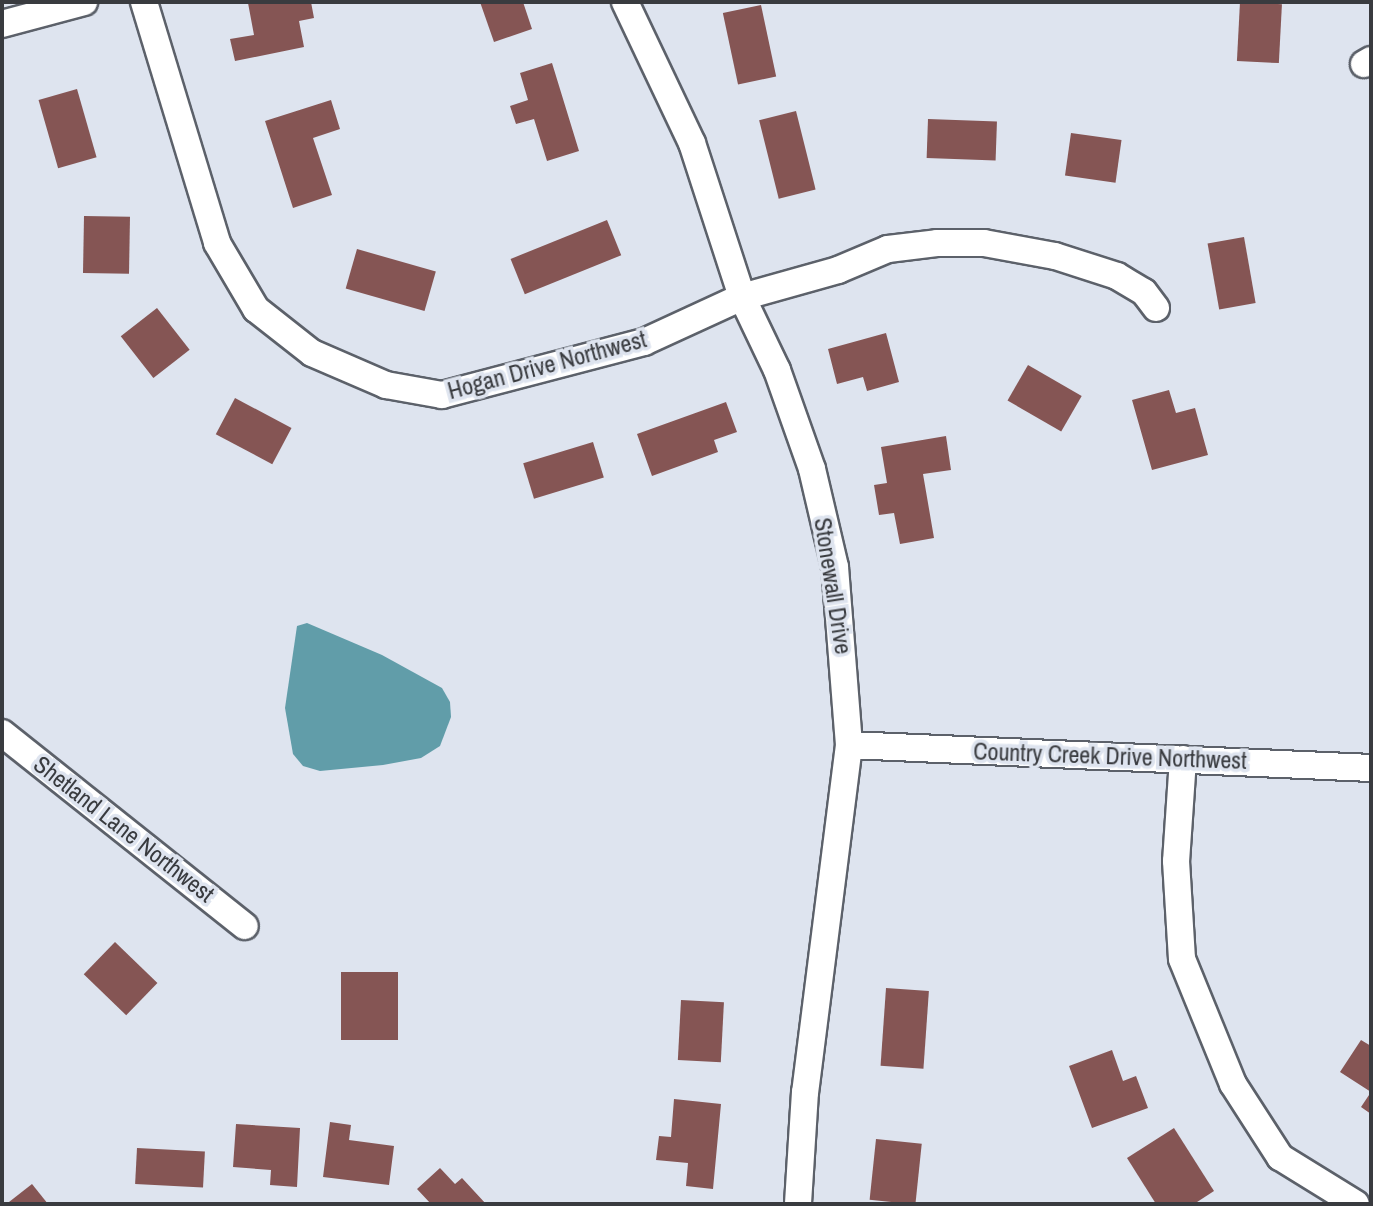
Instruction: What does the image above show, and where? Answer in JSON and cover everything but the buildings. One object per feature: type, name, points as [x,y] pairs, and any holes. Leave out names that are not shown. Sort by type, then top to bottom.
[{"type":"street","points":[[2,24],[85,2]]},
{"type":"street","name":"Hogan Drive Northwest","points":[[144,2],[217,243],[256,309],[312,354],[386,385],[442,395],[644,342],[742,297],[838,270],[888,248],[984,243],[1055,256],[1116,276],[1144,292],[1156,308]]},
{"type":"street","name":"Stonewall Drive","points":[[625,2],[692,143],[742,297],[777,370],[811,469],[835,567],[849,745],[805,1092],[798,1204]]},
{"type":"street","name":"Shetland Lane Northwest","points":[[2,733],[245,926]]},
{"type":"street","name":"Country Creek Drive Northwest","points":[[849,745],[1371,768]]},
{"type":"street","points":[[1182,759],[1176,861],[1182,959],[1233,1084],[1280,1157],[1356,1204]]},
{"type":"water","points":[[307,623],[382,655],[442,688],[450,702],[451,717],[440,746],[421,758],[383,765],[320,771],[303,766],[293,754],[285,708],[297,626]]}]
